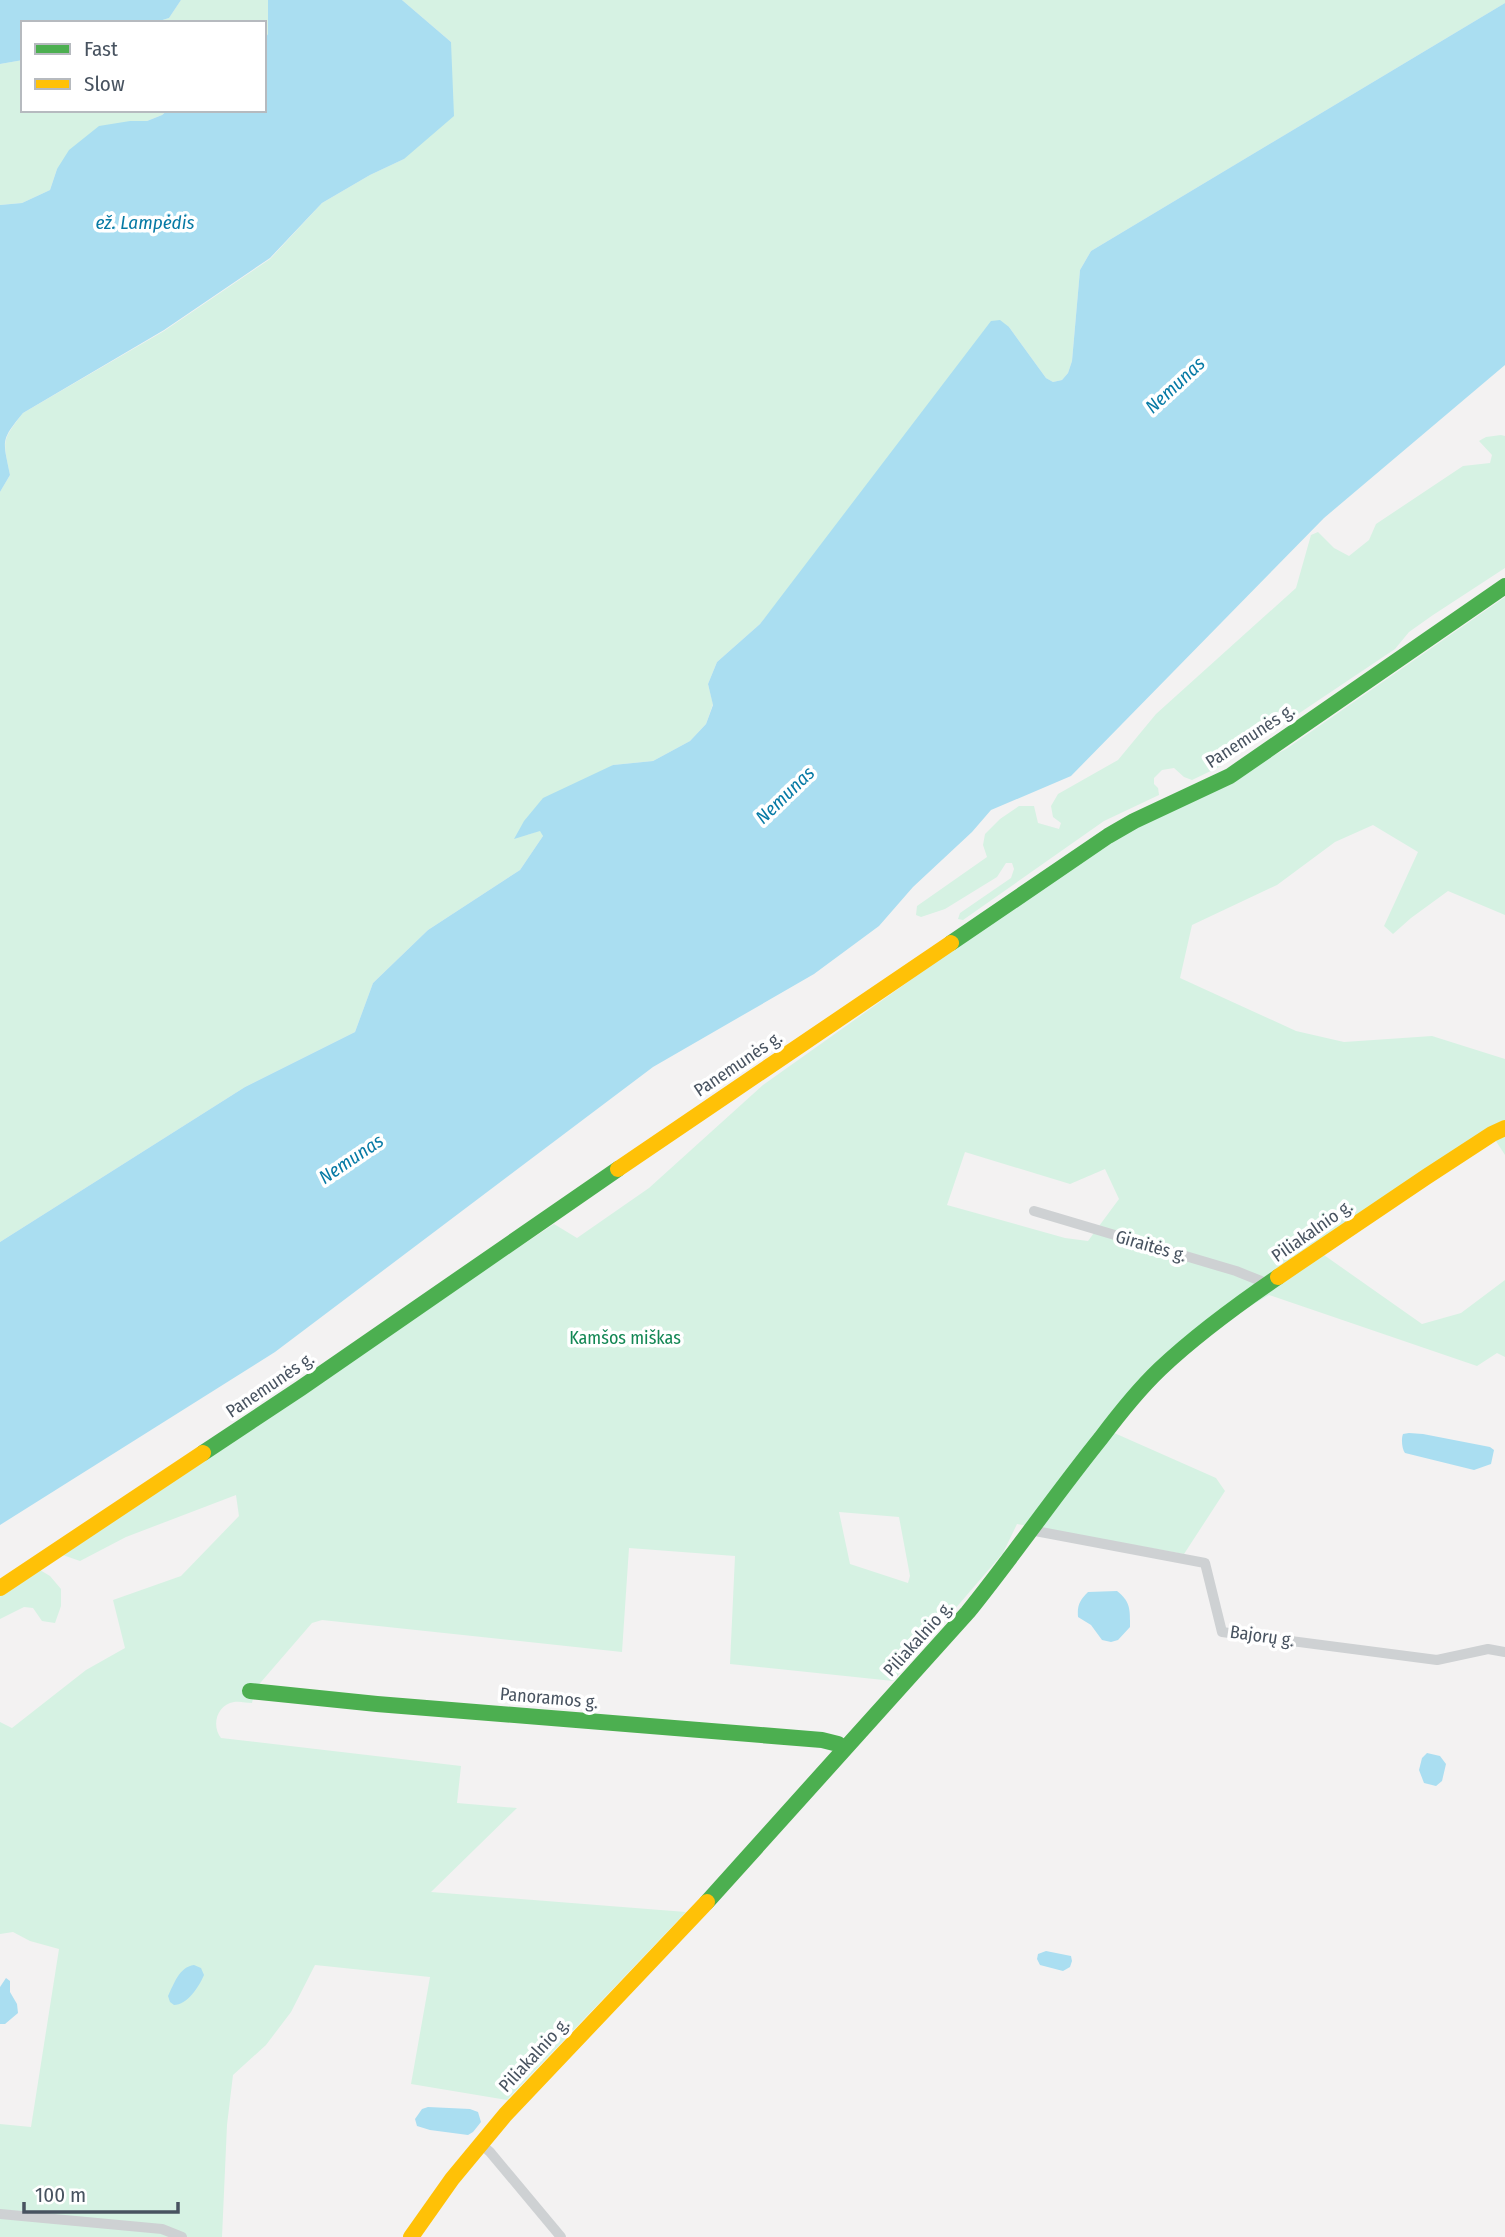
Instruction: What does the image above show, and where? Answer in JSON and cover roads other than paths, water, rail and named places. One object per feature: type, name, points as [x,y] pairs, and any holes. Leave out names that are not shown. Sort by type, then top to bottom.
[{"type":"street","name":"Panemunės g.","points":[[0,1588],[301,1388],[1108,836],[1230,776],[1505,586]]},
{"type":"street","name":"Piliakalnio g.","points":[[411,2237],[452,2179],[516,2102],[723,1884],[968,1612],[1122,1411],[1159,1370],[1206,1329],[1264,1287],[1426,1177],[1505,1128]]},
{"type":"street","name":"Giraitės g.","points":[[1034,1211],[1236,1271],[1261,1281],[1264,1287]]},
{"type":"street","name":"Bajorų g.","points":[[1030,1530],[1205,1563],[1222,1632],[1437,1660],[1488,1649],[1505,1652]]},
{"type":"street","name":"Panoramos g.","points":[[250,1690],[377,1704],[822,1740],[838,1744],[844,1749]]},
{"type":"street","points":[[481,2144],[561,2237]]},
{"type":"street","points":[[0,2214],[162,2229],[182,2237]]},
{"type":"water","points":[[0,0],[181,0],[169,18],[159,21],[21,21],[21,60],[0,64]]},
{"type":"water","name":"ež. Lampėdis","points":[[268,0],[402,0],[451,42],[454,116],[404,159],[322,203],[270,258],[164,330],[23,413],[5,441],[10,475],[0,492],[0,205],[22,203],[50,190],[57,169],[69,150],[99,126],[147,121],[166,112],[266,112]]},
{"type":"water","name":"Nemunas","points":[[1505,3],[1505,365],[1324,518],[1071,776],[991,810],[972,832],[913,887],[879,926],[814,974],[653,1067],[275,1352],[0,1525],[0,1242],[245,1087],[355,1032],[373,983],[428,930],[520,870],[543,836],[540,831],[514,839],[524,821],[543,798],[613,765],[653,761],[690,741],[706,724],[713,705],[708,684],[717,662],[760,624],[991,321],[1000,320],[1009,327],[1046,378],[1053,382],[1062,380],[1072,361],[1080,270],[1091,251]]},
{"type":"water","points":[[1409,1433],[1490,1447],[1494,1450],[1491,1464],[1474,1470],[1405,1453],[1402,1436]]},
{"type":"water","points":[[1117,1591],[1129,1607],[1130,1627],[1118,1640],[1111,1642],[1102,1640],[1091,1625],[1078,1617],[1078,1609],[1088,1592]]},
{"type":"water","points":[[1427,1753],[1440,1756],[1446,1764],[1442,1781],[1436,1786],[1424,1783],[1419,1770],[1422,1758]]},
{"type":"water","points":[[1046,1951],[1071,1956],[1070,1967],[1063,1971],[1040,1965],[1038,1954]]},
{"type":"water","points":[[194,1965],[201,1968],[204,1975],[202,1980],[188,1999],[174,2005],[168,1996],[175,1981],[184,1969]]},
{"type":"water","points":[[6,1978],[10,1981],[10,1992],[17,2004],[18,2013],[5,2024],[0,2024],[0,1987]]},
{"type":"water","points":[[422,2109],[470,2109],[478,2112],[481,2122],[468,2135],[417,2126],[415,2119]]},
{"type":"park label","name":"Kamšos miškas","points":[[625,1338]]}]
